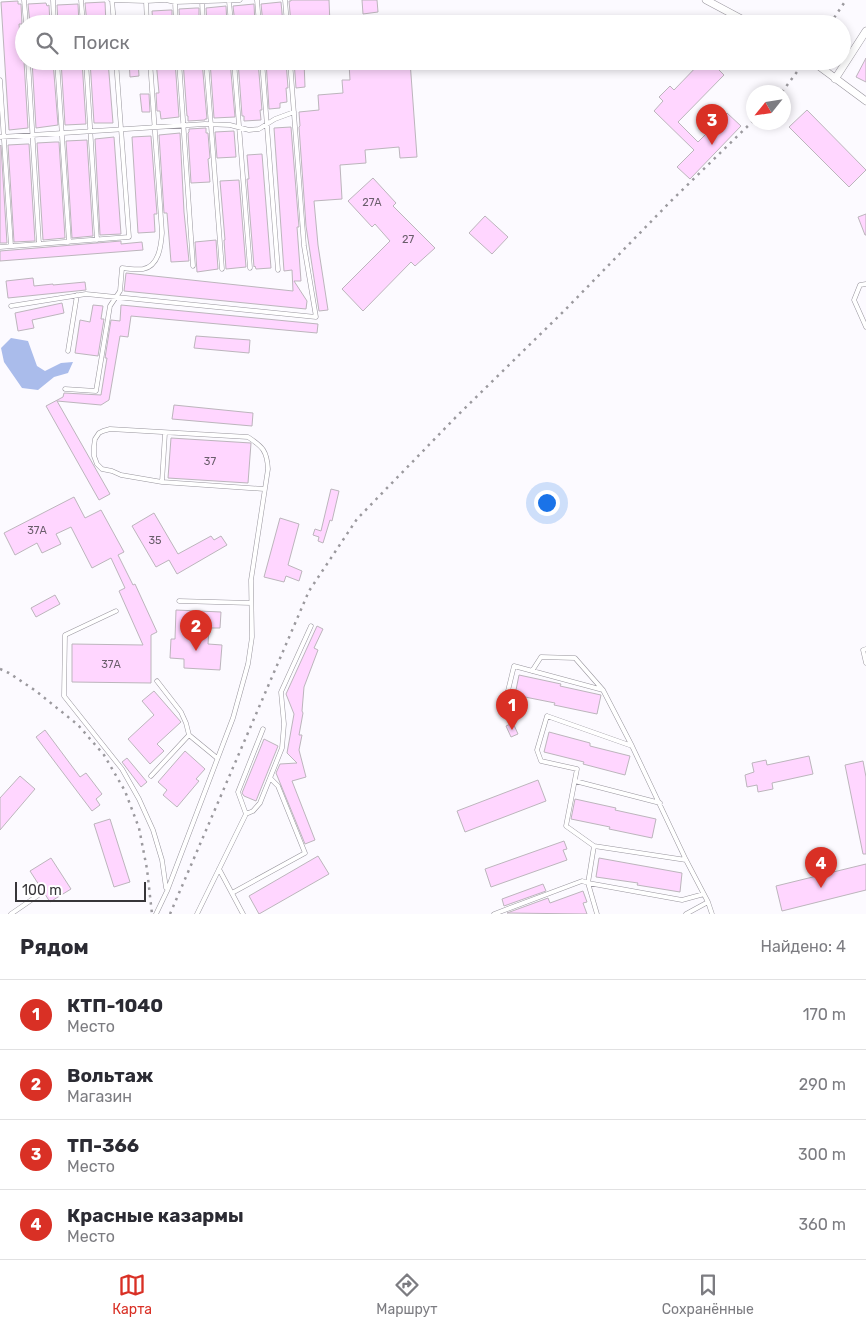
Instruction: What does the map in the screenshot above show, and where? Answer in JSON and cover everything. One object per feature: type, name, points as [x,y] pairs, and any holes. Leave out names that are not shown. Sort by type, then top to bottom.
[{"type":"street","points":[[706,0],[734,15]]},
{"type":"street","points":[[851,54],[866,31]]},
{"type":"street","points":[[824,70],[866,101]]},
{"type":"street","points":[[835,79],[841,70]]},
{"type":"lane","points":[[24,0],[25,15]]},
{"type":"lane","points":[[53,0],[54,15]]},
{"type":"lane","points":[[82,0],[83,15]]},
{"type":"lane","points":[[113,15],[111,0],[166,0],[174,2],[240,0]]},
{"type":"lane","points":[[230,0],[231,15]]},
{"type":"lane","points":[[257,0],[258,15]]},
{"type":"lane","points":[[285,0],[286,15]]},
{"type":"lane","points":[[146,1],[147,15]]},
{"type":"lane","points":[[202,1],[203,15]]},
{"type":"lane","points":[[174,2],[175,15]]},
{"type":"lane","points":[[29,70],[40,244]]},
{"type":"lane","points":[[58,70],[69,242]]},
{"type":"lane","points":[[87,70],[97,240]]},
{"type":"lane","points":[[0,247],[129,237],[117,70]]},
{"type":"lane","points":[[65,389],[96,391],[110,306],[120,291],[122,268],[144,269],[154,263],[160,250],[162,233],[151,70]]},
{"type":"lane","points":[[180,70],[193,266]]},
{"type":"lane","points":[[207,70],[222,269]]},
{"type":"lane","points":[[235,70],[250,268]]},
{"type":"lane","points":[[263,70],[278,270]]},
{"type":"lane","points":[[11,306],[86,294],[316,317],[304,246],[291,70]]},
{"type":"lane","points":[[0,80],[2,137],[11,246]]},
{"type":"lane","points":[[2,137],[205,124],[230,125],[249,130],[259,129],[294,112]]},
{"type":"lane","points":[[866,284],[860,286],[854,300],[866,327]]},
{"type":"lane","points":[[68,351],[77,295]]},
{"type":"lane","points":[[156,914],[167,891],[233,718],[248,664],[252,637],[251,580],[268,469],[267,458],[260,445],[248,437],[110,429],[99,433],[95,439],[94,456],[97,464],[102,468],[121,475],[162,482],[264,489]]},
{"type":"lane","points":[[162,482],[165,433]]},
{"type":"lane","points":[[179,601],[251,603]]},
{"type":"lane","points":[[116,611],[65,635],[64,696],[122,769],[139,798],[162,860],[167,891]]},
{"type":"lane","points":[[197,914],[246,814],[253,811],[260,803],[282,748],[284,724],[281,692],[311,626]]},
{"type":"lane","points":[[866,649],[863,650],[866,663]]},
{"type":"lane","points":[[532,671],[541,658],[575,658],[603,690],[660,803],[712,914]]},
{"type":"lane","points":[[506,699],[514,666],[603,690]]},
{"type":"lane","points":[[157,681],[181,712],[189,735],[217,758]]},
{"type":"lane","points":[[632,746],[547,716],[536,750],[541,761],[577,769],[566,826],[594,846],[686,860]]},
{"type":"lane","points":[[246,814],[238,792],[263,729]]},
{"type":"lane","points":[[151,776],[189,735]]},
{"type":"lane","points":[[232,894],[306,853],[278,786],[270,778]]},
{"type":"lane","points":[[575,780],[660,803]]},
{"type":"lane","points":[[594,846],[588,883],[597,914]]},
{"type":"lane","points":[[219,869],[243,914]]},
{"type":"lane","points":[[494,914],[582,881],[682,900],[704,894]]},
{"type":"lane","points":[[11,914],[40,894]]},
{"type":"lane","points":[[686,914],[708,902]]},
{"type":"water","points":[[11,338],[28,341],[37,366],[45,371],[61,363],[73,362],[68,373],[54,377],[38,390],[22,388],[4,362],[1,348]]},
{"type":"building","points":[[329,0],[330,15],[290,15],[289,1]]},
{"type":"building","points":[[362,0],[377,0],[378,12],[363,14]]},
{"type":"building","points":[[18,1],[18,4],[21,4],[22,15],[15,15],[15,70],[25,70],[28,128],[9,130],[1,2]]},
{"type":"building","points":[[105,2],[106,15],[86,15],[85,3]]},
{"type":"building","points":[[281,2],[282,15],[262,15],[261,4]]},
{"type":"building","points":[[46,3],[47,6],[49,5],[50,15],[29,15],[28,4]]},
{"type":"building","points":[[78,4],[79,15],[58,15],[57,5]]},
{"type":"building","points":[[254,4],[255,15],[234,15],[233,6]]},
{"type":"building","points":[[226,6],[226,15],[206,15],[206,8]]},
{"type":"building","points":[[199,8],[199,15],[179,15],[179,9]]},
{"type":"building","points":[[172,10],[172,15],[152,15],[152,11]]},
{"type":"building","points":[[866,58],[866,82],[856,77]]},
{"type":"building","points":[[33,70],[54,70],[58,125],[36,128]]},
{"type":"building","points":[[62,70],[83,70],[86,124],[65,125]]},
{"type":"building","points":[[91,70],[109,70],[113,123],[94,123]]},
{"type":"building","points":[[130,70],[139,70],[139,76],[130,77]]},
{"type":"building","points":[[157,70],[176,70],[179,117],[161,119],[160,111],[157,111],[156,93],[159,93]]},
{"type":"building","points":[[184,70],[203,70],[207,119],[188,121]]},
{"type":"building","points":[[211,70],[231,70],[235,117],[214,118]]},
{"type":"building","points":[[239,70],[259,70],[261,120],[244,121],[244,116],[242,116]]},
{"type":"building","points":[[267,70],[287,70],[287,102],[280,103],[280,108],[269,109]]},
{"type":"building","points":[[295,70],[304,70],[305,87],[296,88]]},
{"type":"building","points":[[349,70],[411,70],[417,157],[400,158],[399,147],[365,150],[366,163],[340,165],[342,199],[314,201],[318,245],[328,310],[319,311],[306,226],[299,112],[319,110],[318,95],[343,93],[342,80],[350,80]]},
{"type":"building","points":[[693,70],[719,70],[724,75],[678,122],[698,142],[727,113],[741,126],[690,179],[677,167],[694,150],[654,111],[663,101],[659,97],[670,86],[674,90]]},
{"type":"building","points":[[140,94],[149,94],[150,112],[142,112]]},
{"type":"building","points":[[807,110],[866,170],[849,187],[791,129],[791,125]]},
{"type":"building","points":[[291,127],[299,227],[297,227],[301,281],[294,281],[307,301],[306,309],[124,291],[126,273],[293,291],[292,270],[284,271],[274,128]]},
{"type":"building","points":[[206,128],[210,158],[208,159],[210,182],[191,183],[189,129]]},
{"type":"building","points":[[234,131],[236,157],[217,158],[215,132]]},
{"type":"building","points":[[180,133],[184,212],[189,261],[171,262],[167,213],[164,213],[159,135]]},
{"type":"building","points":[[151,136],[157,214],[154,214],[155,232],[138,233],[132,137]]},
{"type":"building","points":[[114,137],[121,234],[100,235],[95,139]]},
{"type":"building","points":[[87,140],[93,236],[72,238],[66,141]]},
{"type":"building","points":[[59,142],[65,238],[43,240],[37,143]]},
{"type":"building","points":[[29,144],[35,241],[14,242],[8,145]]},
{"type":"building","points":[[1,145],[7,243],[0,243]]},
{"type":"building","points":[[262,154],[271,268],[256,269],[254,267],[247,179],[249,179],[247,155]]},
{"type":"building","points":[[373,178],[396,203],[393,206],[435,248],[415,266],[411,262],[363,311],[342,289],[390,241],[375,224],[372,227],[348,201]]},
{"type":"building","points":[[239,180],[246,267],[226,269],[220,181]]},
{"type":"building","points":[[866,214],[866,235],[865,235],[858,217]]},
{"type":"building","points":[[485,216],[508,237],[492,254],[469,233]]},
{"type":"building","points":[[216,240],[218,269],[197,272],[195,242]]},
{"type":"building","points":[[121,241],[121,244],[142,242],[143,250],[0,261],[0,251]]},
{"type":"building","points":[[33,278],[34,286],[85,282],[86,290],[8,298],[6,281]]},
{"type":"building","points":[[62,303],[64,313],[32,320],[34,328],[18,331],[15,313]]},
{"type":"building","points":[[93,305],[103,306],[101,319],[104,319],[98,356],[75,353],[80,320],[90,322]]},
{"type":"building","points":[[121,305],[318,324],[317,333],[131,316],[128,337],[120,336],[109,400],[101,405],[57,401],[110,494],[99,500],[46,406],[63,397],[64,393],[101,395],[111,320],[120,321]]},
{"type":"building","points":[[196,336],[250,340],[249,353],[194,348]]},
{"type":"building","points":[[174,405],[253,413],[252,426],[172,419]]},
{"type":"building","points":[[171,438],[251,443],[248,483],[168,478]]},
{"type":"building","points":[[331,489],[339,491],[332,521],[330,520],[323,543],[318,541],[319,537],[313,535],[315,529],[321,531]]},
{"type":"building","points":[[74,497],[85,518],[101,510],[124,552],[118,555],[133,585],[135,584],[157,632],[151,635],[151,683],[72,682],[72,644],[143,645],[119,591],[125,588],[111,558],[92,568],[71,527],[56,534],[61,544],[42,553],[37,543],[15,555],[4,533]]},
{"type":"building","points":[[154,513],[178,554],[211,536],[214,540],[221,536],[227,545],[177,574],[169,560],[156,567],[132,526]]},
{"type":"building","points":[[280,518],[299,524],[288,565],[302,571],[299,581],[286,576],[284,582],[264,577]]},
{"type":"building","points":[[55,595],[60,604],[36,617],[31,608]]},
{"type":"building","points":[[176,610],[221,612],[220,628],[209,628],[208,644],[222,645],[220,670],[184,668],[184,659],[170,658],[171,639],[175,639]]},
{"type":"building","points":[[317,626],[323,629],[314,648],[318,650],[304,687],[303,713],[299,735],[302,735],[299,750],[306,777],[292,781],[315,840],[305,844],[276,773],[280,764],[297,763],[287,753],[294,714],[286,694]]},
{"type":"building","points":[[519,675],[601,695],[597,714],[515,695]]},
{"type":"building","points":[[154,691],[181,722],[157,744],[164,751],[150,764],[128,739],[154,715],[142,701]]},
{"type":"building","points":[[513,723],[518,734],[511,737],[506,726]]},
{"type":"building","points":[[45,730],[80,777],[86,773],[102,794],[96,799],[100,805],[92,811],[36,737]]},
{"type":"building","points":[[549,732],[590,743],[590,746],[630,756],[625,775],[544,752]]},
{"type":"building","points":[[264,739],[278,746],[256,801],[244,796],[242,793]]},
{"type":"building","points":[[185,751],[205,769],[196,779],[199,781],[177,807],[163,795],[167,790],[158,782]]},
{"type":"building","points":[[809,756],[813,774],[772,783],[773,789],[758,792],[757,785],[747,787],[745,775],[754,772],[752,763],[766,760],[767,765]]},
{"type":"building","points":[[127,758],[147,782],[141,787],[122,762]]},
{"type":"building","points":[[863,761],[866,777],[866,854],[863,854],[845,765]]},
{"type":"building","points":[[20,776],[35,789],[0,830],[0,798]]},
{"type":"building","points":[[538,780],[546,801],[465,832],[457,811]]},
{"type":"building","points":[[575,799],[656,819],[652,838],[571,819]]},
{"type":"building","points":[[110,819],[130,882],[114,887],[94,824]]},
{"type":"building","points":[[564,841],[567,849],[563,850],[567,860],[491,887],[485,869]]},
{"type":"building","points":[[318,856],[329,874],[259,914],[249,896]]},
{"type":"building","points":[[51,858],[71,889],[50,902],[30,871]]},
{"type":"building","points":[[599,858],[682,873],[680,892],[596,877]]},
{"type":"building","points":[[866,864],[866,890],[782,911],[776,886]]},
{"type":"building","points":[[543,884],[546,891],[504,906],[502,899]]},
{"type":"building","points":[[583,891],[587,902],[583,903],[587,914],[507,913],[548,898],[550,903]]},
{"type":"railway","points":[[836,15],[846,0]]},
{"type":"railway","points":[[787,85],[798,70]]},
{"type":"railway","points":[[170,914],[309,591],[357,519],[455,418],[746,128]]},
{"type":"railway","points":[[0,669],[36,691],[78,725],[104,755],[125,791],[139,828],[147,869],[152,914]]},
{"type":"place","name":"ТП-366","points":[[712,145]]},
{"type":"place","name":"Вольтаж","points":[[196,651]]},
{"type":"place","name":"КТП-1040","points":[[512,730]]},
{"type":"place","name":"Красные казармы","points":[[821,888]]}]
